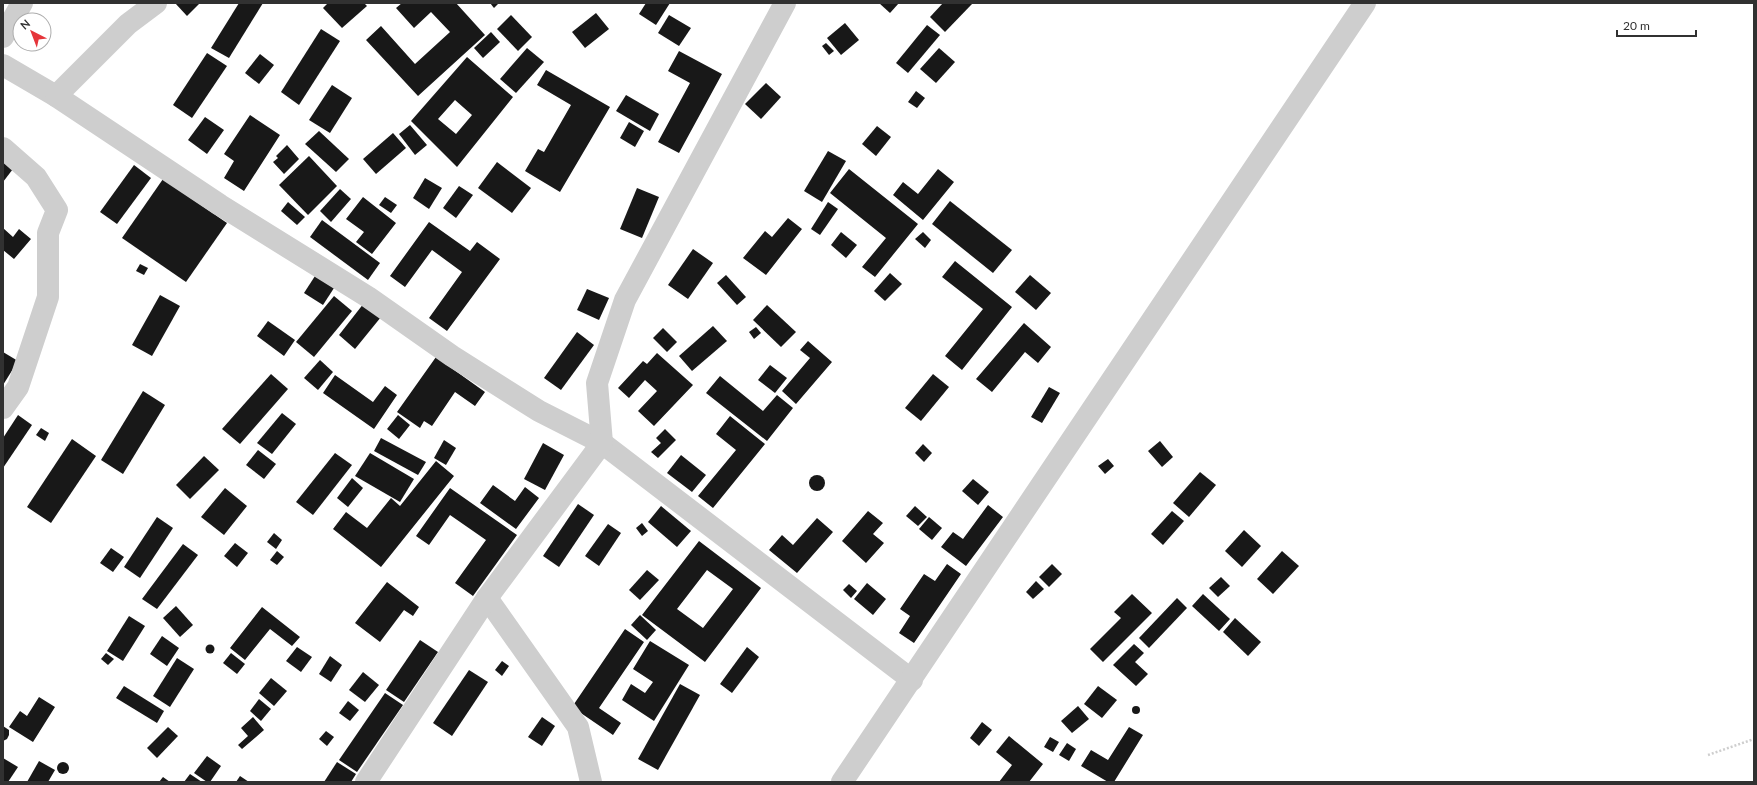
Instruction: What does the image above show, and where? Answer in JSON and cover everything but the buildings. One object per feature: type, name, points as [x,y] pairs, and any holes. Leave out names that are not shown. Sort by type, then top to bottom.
[{"type":"street","points":[[3,37],[22,3]]},
{"type":"street","points":[[56,96],[128,24],[156,3]]},
{"type":"street","points":[[366,782],[487,598],[602,443],[597,383],[625,300],[785,3]]},
{"type":"street","points":[[842,782],[912,680],[1365,3]]},
{"type":"street","points":[[3,66],[56,96],[220,205],[368,297],[452,356],[532,407],[602,443],[912,680]]},
{"type":"street","points":[[3,148],[36,177],[57,210],[48,233],[48,297],[18,387],[3,408]]},
{"type":"street","points":[[487,598],[578,727],[591,782]]},
{"type":"path","points":[[1708,755],[1754,739]]}]
